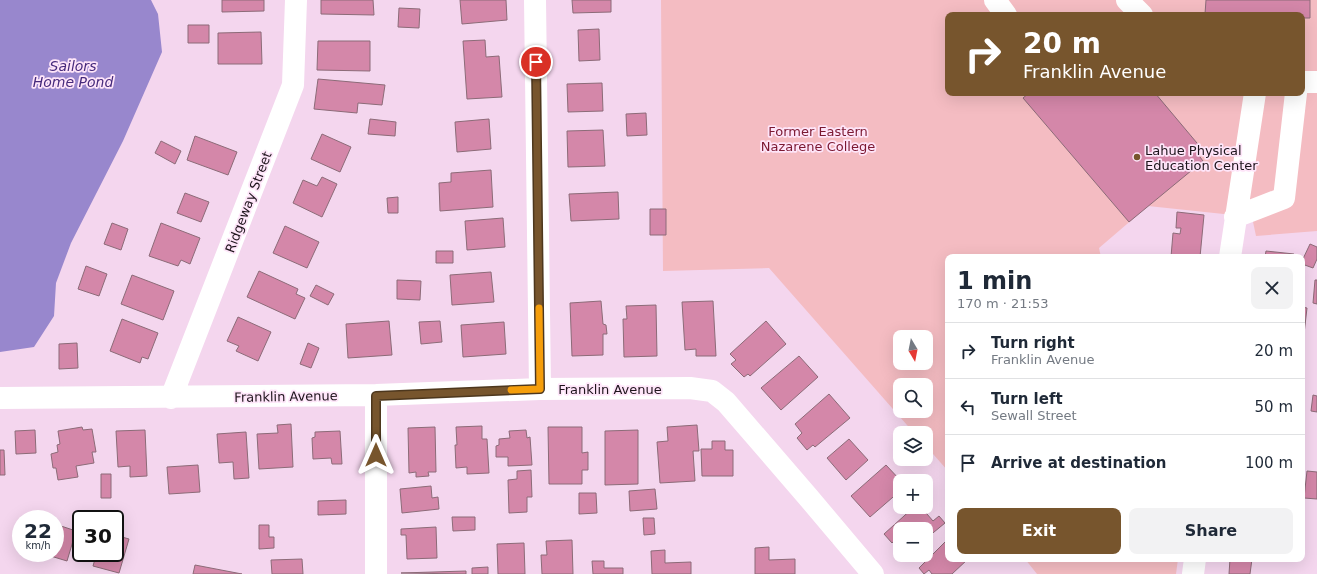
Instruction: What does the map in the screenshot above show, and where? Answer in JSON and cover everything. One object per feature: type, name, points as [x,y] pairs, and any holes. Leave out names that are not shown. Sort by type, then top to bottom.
[{"type":"street","name":"Ridgeway Street","points":[[171,398],[293,85],[296,0]]},
{"type":"street","points":[[535,0],[540,389]]},
{"type":"street","points":[[995,0],[1004,12]]},
{"type":"street","points":[[1127,0],[1139,12]]},
{"type":"street","points":[[1305,82],[1317,82]]},
{"type":"street","points":[[1230,254],[1255,96]]},
{"type":"street","points":[[1235,218],[1284,198],[1296,96]]},
{"type":"street","name":"Franklin Avenue","points":[[0,398],[376,396],[540,389],[690,388],[712,391],[726,402],[873,574]]},
{"type":"street","points":[[376,396],[376,574]]},
{"type":"street","points":[[1193,574],[1195,562]]},
{"type":"green space","name":"Former Eastern Nazarene College","points":[[661,0],[1317,0],[1317,231],[1256,236],[1252,217],[1148,206],[1099,248],[1100,254],[945,254],[945,468],[933,454],[933,426],[908,426],[901,418],[933,418],[933,378],[893,378],[893,409],[769,268],[663,271]]},
{"type":"green space","points":[[1027,562],[1178,562],[1176,574],[1037,574]]},
{"type":"water","name":"Sailors Home Pond","points":[[0,0],[151,0],[158,14],[162,52],[123,141],[71,243],[56,283],[54,316],[34,347],[0,352]]},
{"type":"building","points":[[222,0],[264,0],[264,11],[222,12]]},
{"type":"building","points":[[321,0],[373,0],[374,15],[321,14]]},
{"type":"building","points":[[460,0],[506,0],[507,20],[462,24]]},
{"type":"building","points":[[572,0],[611,0],[611,12],[573,13]]},
{"type":"building","points":[[1206,0],[1310,0],[1310,18],[1305,18],[1305,12],[1205,12]]},
{"type":"building","points":[[399,8],[420,9],[419,28],[398,27]]},
{"type":"building","points":[[188,25],[209,25],[209,43],[188,43]]},
{"type":"building","points":[[599,29],[600,60],[579,61],[578,30]]},
{"type":"building","points":[[261,32],[262,64],[218,64],[218,33]]},
{"type":"building","points":[[485,40],[486,57],[499,56],[502,97],[467,99],[463,41]]},
{"type":"building","points":[[318,41],[370,41],[370,71],[317,70]]},
{"type":"building","points":[[318,79],[385,85],[382,105],[358,103],[357,113],[314,109]]},
{"type":"building","points":[[602,83],[603,111],[568,112],[567,84]]},
{"type":"building","name":"Lahue Physical Education Center","points":[[1025,96],[1158,96],[1202,149],[1197,153],[1203,161],[1129,222],[1023,98]]},
{"type":"building","points":[[646,113],[647,135],[627,136],[626,114]]},
{"type":"building","points":[[370,119],[396,122],[395,136],[368,134]]},
{"type":"building","points":[[489,119],[491,149],[457,152],[455,122]]},
{"type":"building","points":[[603,130],[605,166],[568,167],[567,131]]},
{"type":"building","points":[[322,134],[351,147],[340,172],[311,159]]},
{"type":"building","points":[[195,136],[237,152],[228,175],[187,160]]},
{"type":"building","points":[[161,141],[181,151],[175,164],[155,153]]},
{"type":"building","points":[[491,170],[493,207],[440,211],[439,183],[451,182],[451,173]]},
{"type":"building","points":[[322,177],[337,184],[322,217],[293,203],[303,180],[317,186]]},
{"type":"building","points":[[618,192],[619,219],[571,221],[569,194]]},
{"type":"building","points":[[185,193],[209,202],[201,222],[177,213]]},
{"type":"building","points":[[398,197],[398,213],[388,213],[387,198]]},
{"type":"building","points":[[650,209],[666,209],[666,235],[650,235]]},
{"type":"building","points":[[1177,212],[1204,215],[1200,254],[1171,254],[1173,233],[1180,234],[1181,228],[1176,228]]},
{"type":"building","points":[[503,218],[505,247],[467,250],[465,221]]},
{"type":"building","points":[[112,223],[128,229],[121,250],[104,244]]},
{"type":"building","points":[[161,223],[200,238],[190,264],[181,260],[178,266],[149,256]]},
{"type":"building","points":[[285,226],[319,242],[307,268],[273,253]]},
{"type":"building","points":[[1310,244],[1317,247],[1317,259],[1313,268],[1305,265],[1305,255]]},
{"type":"building","points":[[436,251],[453,251],[453,263],[436,263]]},
{"type":"building","points":[[1266,251],[1294,254],[1266,254]]},
{"type":"building","points":[[86,266],[107,274],[99,296],[78,289]]},
{"type":"building","points":[[259,271],[298,289],[296,294],[305,298],[295,319],[247,297]]},
{"type":"building","points":[[491,272],[494,302],[452,305],[450,275]]},
{"type":"building","points":[[132,275],[174,291],[163,320],[121,304]]},
{"type":"building","points":[[397,280],[421,281],[420,300],[397,299]]},
{"type":"building","points":[[1315,280],[1317,280],[1317,304],[1313,303]]},
{"type":"building","points":[[316,285],[334,294],[328,305],[310,296]]},
{"type":"building","points":[[601,301],[603,324],[606,325],[607,334],[603,334],[603,355],[572,356],[570,303]]},
{"type":"building","points":[[713,301],[716,356],[696,356],[696,349],[685,350],[682,302]]},
{"type":"building","points":[[656,305],[657,356],[624,357],[623,319],[627,319],[626,306]]},
{"type":"building","points":[[1305,308],[1307,308],[1305,325]]},
{"type":"building","points":[[238,317],[271,332],[258,361],[236,351],[239,346],[227,341]]},
{"type":"building","points":[[122,319],[158,333],[148,359],[142,357],[140,363],[110,351]]},
{"type":"building","points":[[389,321],[392,355],[348,358],[346,324]]},
{"type":"building","points":[[440,321],[442,342],[421,344],[419,322]]},
{"type":"building","points":[[766,321],[786,344],[750,376],[748,374],[744,377],[731,364],[736,360],[730,354]]},
{"type":"building","points":[[504,322],[506,354],[463,357],[461,325]]},
{"type":"building","points":[[77,343],[78,368],[59,369],[59,344]]},
{"type":"building","points":[[308,343],[319,348],[311,368],[300,364]]},
{"type":"building","points":[[799,356],[818,377],[781,410],[761,388]]},
{"type":"building","points":[[829,394],[850,418],[815,447],[813,445],[807,450],[797,438],[802,433],[795,424]]},
{"type":"building","points":[[1313,395],[1317,396],[1317,412],[1311,411]]},
{"type":"building","points":[[291,424],[293,467],[259,469],[257,434],[278,433],[277,425]]},
{"type":"building","points":[[697,425],[699,451],[693,451],[695,481],[660,483],[657,442],[668,441],[667,427]]},
{"type":"building","points":[[482,426],[482,439],[487,439],[489,473],[467,474],[467,467],[456,468],[456,427]]},
{"type":"building","points":[[82,427],[83,430],[92,429],[96,452],[92,452],[94,463],[76,466],[78,477],[58,480],[56,468],[53,468],[51,454],[58,452],[57,445],[60,444],[58,431]]},
{"type":"building","points":[[435,427],[436,472],[428,472],[429,476],[416,477],[416,472],[409,473],[408,428]]},
{"type":"building","points":[[548,427],[582,427],[582,453],[588,452],[588,470],[582,470],[582,484],[549,484]]},
{"type":"building","points":[[35,430],[36,453],[16,454],[15,431]]},
{"type":"building","points":[[145,430],[147,476],[130,477],[130,466],[118,467],[116,431]]},
{"type":"building","points":[[526,430],[527,438],[530,437],[532,465],[508,466],[508,457],[496,457],[496,446],[499,445],[499,439],[510,438],[509,431]]},
{"type":"building","points":[[638,430],[638,484],[605,485],[605,431]]},
{"type":"building","points":[[340,431],[342,464],[332,464],[331,458],[313,459],[312,438],[315,437],[315,432]]},
{"type":"building","points":[[246,432],[249,478],[234,479],[233,462],[219,463],[217,434]]},
{"type":"building","points":[[849,439],[868,460],[846,480],[827,458]]},
{"type":"building","points":[[712,441],[725,441],[725,450],[733,450],[733,476],[702,476],[701,449],[712,449]]},
{"type":"building","points":[[0,450],[4,450],[5,475],[0,475]]},
{"type":"building","points":[[198,465],[200,492],[169,494],[167,467]]},
{"type":"building","points":[[886,465],[894,474],[893,474],[893,497],[870,517],[851,496]]},
{"type":"building","points":[[531,470],[532,497],[527,497],[527,512],[509,513],[508,480],[517,479],[517,471]]},
{"type":"building","points":[[1307,471],[1317,472],[1317,499],[1305,498]]},
{"type":"building","points":[[101,474],[111,474],[111,498],[101,498]]},
{"type":"building","points":[[431,486],[432,498],[438,497],[439,509],[402,513],[400,489]]},
{"type":"building","points":[[655,489],[657,509],[630,511],[629,491]]},
{"type":"building","points":[[579,493],[596,493],[597,513],[579,514]]},
{"type":"building","points":[[346,500],[346,514],[318,515],[318,501]]},
{"type":"building","points":[[906,514],[927,514],[933,521],[939,516],[945,523],[933,533],[933,522],[897,522]]},
{"type":"building","points":[[452,517],[475,517],[475,530],[453,531]]},
{"type":"building","points":[[643,518],[654,518],[655,534],[644,535]]},
{"type":"building","points":[[259,525],[269,525],[269,537],[274,537],[274,548],[259,549]]},
{"type":"building","points":[[893,526],[892,543],[884,534]]},
{"type":"building","points":[[64,527],[72,530],[72,544],[67,561],[64,560]]},
{"type":"building","points":[[436,527],[437,558],[407,559],[406,535],[401,535],[401,529]]},
{"type":"building","points":[[124,538],[129,539],[124,556]]},
{"type":"building","points":[[572,540],[573,574],[542,574],[541,555],[547,555],[546,541]]},
{"type":"building","points":[[945,542],[945,562],[965,562],[952,574],[932,574],[929,570],[924,574],[919,568],[925,562],[933,562],[933,554]]},
{"type":"building","points":[[524,543],[525,574],[498,574],[497,544]]},
{"type":"building","points":[[769,547],[769,560],[795,559],[795,574],[755,574],[755,548]]},
{"type":"building","points":[[665,550],[665,563],[691,562],[691,574],[652,574],[651,551]]},
{"type":"building","points":[[302,559],[303,574],[272,574],[271,560]]},
{"type":"building","points":[[592,561],[604,561],[604,568],[623,568],[623,574],[593,574]]},
{"type":"building","points":[[94,562],[122,562],[119,573],[93,566]]},
{"type":"building","points":[[1230,562],[1252,562],[1250,574],[1229,574]]},
{"type":"building","points":[[195,565],[242,574],[193,574]]},
{"type":"building","points":[[488,567],[488,574],[472,574],[472,568]]},
{"type":"building","points":[[466,571],[466,574],[401,573]]},
{"type":"slow traffic","points":[[511,390],[540,389],[539,308]]},
{"type":"place","name":"Lahue Physical Education Center","points":[[1137,157]]},
{"type":"route","points":[[376,455],[376,396],[540,389],[536,62]]}]
